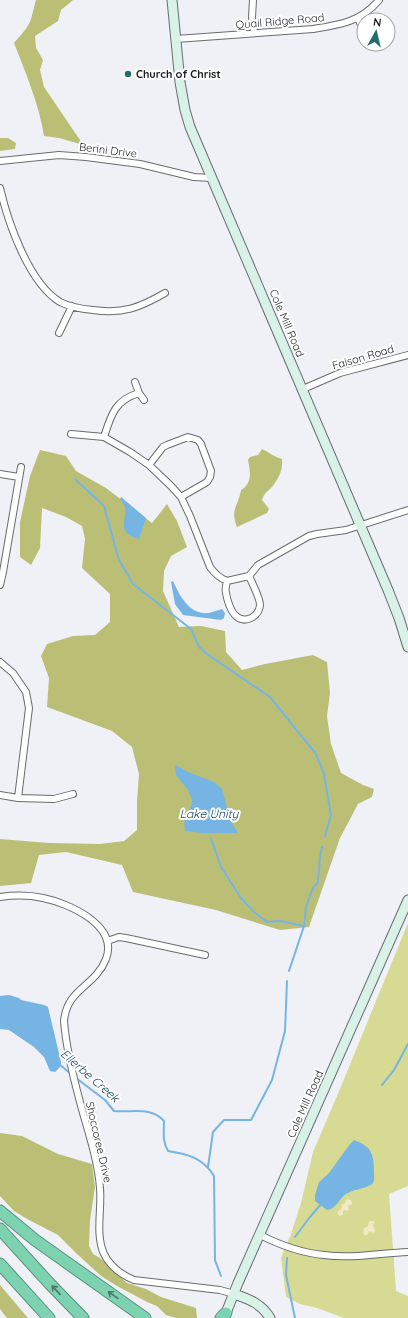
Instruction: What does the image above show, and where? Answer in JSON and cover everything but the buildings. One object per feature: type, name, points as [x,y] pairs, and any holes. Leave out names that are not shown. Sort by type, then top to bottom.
[{"type":"highway","points":[[0,1211],[35,1240],[145,1318]]},
{"type":"highway","points":[[0,1229],[53,1288],[83,1318]]},
{"type":"highway","points":[[0,1264],[49,1318]]},
{"type":"highway","points":[[18,1284],[40,1318]]},
{"type":"street","name":"Cole Mill Road","points":[[172,0],[180,82],[190,127],[361,525],[393,603],[408,647]]},
{"type":"street","points":[[253,0],[252,17],[254,33]]},
{"type":"street","name":"Quail Ridge Road","points":[[365,12],[379,0]]},
{"type":"street","name":"Quail Ridge Road","points":[[176,39],[313,29],[345,23],[356,19]]},
{"type":"street","name":"Berini Drive","points":[[0,161],[53,156],[86,157],[140,164],[194,177],[211,178]]},
{"type":"street","points":[[0,188],[19,245],[32,270],[40,283],[50,294],[61,302],[72,306],[98,311],[122,311],[141,306],[165,293]]},
{"type":"street","points":[[59,333],[72,306]]},
{"type":"street","name":"Faison Road","points":[[302,389],[340,373],[408,355]]},
{"type":"street","points":[[135,382],[139,393],[144,400]]},
{"type":"street","points":[[104,436],[116,407],[122,400],[139,393]]},
{"type":"street","points":[[70,434],[104,436],[149,466],[181,497],[210,567],[220,579],[227,581],[249,576],[258,565],[309,536],[338,532],[408,510]]},
{"type":"street","points":[[149,466],[163,447],[188,437],[198,440],[201,444],[211,471],[210,477],[207,482],[181,497]]},
{"type":"street","points":[[0,584],[21,467]]},
{"type":"street","points":[[0,474],[20,477]]},
{"type":"street","points":[[227,581],[226,593],[233,612],[241,619],[251,618],[257,613],[260,604],[249,576]]},
{"type":"street","points":[[0,662],[13,673],[26,692],[30,708],[18,798]]},
{"type":"street","points":[[0,794],[18,798],[54,799],[74,794]]},
{"type":"street","points":[[0,897],[34,896],[63,904],[81,912],[88,917],[104,934],[107,940],[126,938],[205,955]]},
{"type":"street","name":"Cole Mill Road","points":[[224,1316],[408,900]]},
{"type":"street","name":"Shoccoree Drive","points":[[107,940],[107,954],[100,970],[68,1003],[64,1021],[72,1068],[99,1176],[101,1198],[101,1242],[104,1254],[110,1263],[123,1274],[134,1280],[220,1290],[234,1294]]},
{"type":"street","points":[[260,1235],[295,1249],[324,1255],[408,1252]]},
{"type":"street","points":[[234,1294],[258,1305],[265,1310],[270,1318]]},
{"type":"green space","points":[[36,0],[73,0],[61,10],[58,21],[35,36],[36,48],[43,60],[40,70],[44,87],[80,140],[80,144],[59,138],[44,136],[35,101],[14,43],[24,32],[30,22]]},
{"type":"green space","points":[[0,138],[8,138],[16,143],[15,149],[0,151]]},
{"type":"green space","points":[[262,449],[282,459],[282,467],[279,477],[262,500],[269,509],[267,513],[237,527],[234,512],[241,490],[245,487],[249,480],[250,472],[248,460],[250,457],[258,455]]},
{"type":"green space","points":[[40,450],[66,456],[76,471],[106,488],[152,523],[167,504],[177,521],[187,547],[171,556],[164,571],[163,591],[179,627],[201,626],[225,631],[226,652],[242,670],[313,655],[327,662],[330,693],[327,716],[331,744],[341,773],[374,789],[372,797],[358,804],[340,838],[309,927],[280,930],[216,910],[133,892],[122,865],[66,852],[39,855],[31,883],[0,886],[0,839],[49,843],[100,844],[124,841],[137,830],[139,774],[132,747],[112,731],[47,707],[49,678],[41,656],[47,644],[73,636],[95,635],[110,622],[110,594],[82,568],[85,539],[82,526],[66,517],[42,508],[40,548],[31,565],[20,557],[20,522],[30,476]]},
{"type":"green space","points":[[408,923],[408,1186],[389,1194],[396,1291],[408,1296],[408,1318],[344,1318],[317,1308],[300,1304],[286,1297],[281,1258],[301,1203],[313,1152]]},
{"type":"green space","points":[[0,1133],[22,1136],[58,1154],[92,1164],[95,1187],[90,1220],[89,1246],[93,1254],[100,1258],[127,1283],[146,1289],[161,1297],[196,1308],[197,1318],[176,1318],[166,1315],[157,1306],[117,1286],[101,1276],[58,1235],[14,1211],[0,1196]]},
{"type":"green space","points":[[0,1285],[28,1318],[7,1318],[0,1309]]},
{"type":"sand","points":[[347,1199],[351,1200],[352,1204],[348,1206],[348,1211],[344,1210],[343,1215],[339,1216],[337,1212],[341,1209],[342,1205]]},
{"type":"sand","points":[[369,1221],[375,1222],[373,1226],[375,1231],[373,1233],[369,1231],[365,1236],[363,1233],[364,1228],[368,1226]]},
{"type":"water","points":[[121,497],[146,518],[139,539],[131,536],[125,531],[125,507],[120,499]]},
{"type":"water","points":[[173,581],[182,598],[191,608],[202,613],[209,613],[222,609],[225,613],[224,618],[221,620],[183,615],[175,604],[171,582]]},
{"type":"water","name":"Lake Unity","points":[[176,765],[188,772],[214,782],[222,789],[229,819],[237,833],[202,833],[185,831],[184,818],[191,806],[192,800],[188,790],[176,775]]},
{"type":"water","points":[[9,995],[21,1000],[48,1007],[61,1062],[61,1066],[55,1072],[50,1071],[44,1057],[34,1047],[9,1030],[0,1029],[0,996]]},
{"type":"water","points":[[354,1140],[365,1145],[371,1152],[374,1181],[369,1186],[345,1195],[336,1205],[327,1210],[315,1201],[315,1195],[319,1182],[329,1173]]},
{"type":"waterway","points":[[75,479],[104,506],[119,560],[133,584],[191,629],[199,647],[207,654],[270,697],[316,754],[324,774],[331,815],[325,836]]},
{"type":"waterway","points":[[211,838],[221,867],[241,898],[254,912],[267,922],[280,921],[304,926]]},
{"type":"waterway","points":[[289,971],[304,926],[306,907],[313,888],[318,882],[322,847]]},
{"type":"waterway","points":[[208,1167],[213,1132],[224,1120],[251,1120],[272,1080],[285,1031],[287,981]]},
{"type":"waterway","points":[[382,1085],[394,1070],[408,1044]]},
{"type":"waterway","name":"Ellerbe Creek","points":[[59,1064],[71,1074]]},
{"type":"waterway","name":"Ellerbe Creek","points":[[76,1078],[105,1100],[114,1111],[140,1111],[153,1113],[159,1116],[164,1121],[164,1140],[168,1151],[188,1155],[200,1161],[210,1170],[214,1176],[215,1260],[221,1276]]},
{"type":"waterway","points":[[295,1237],[321,1204]]},
{"type":"waterway","points":[[287,1258],[286,1275],[295,1318]]},
{"type":"place","name":"Church of Christ","points":[[128,74]]}]
